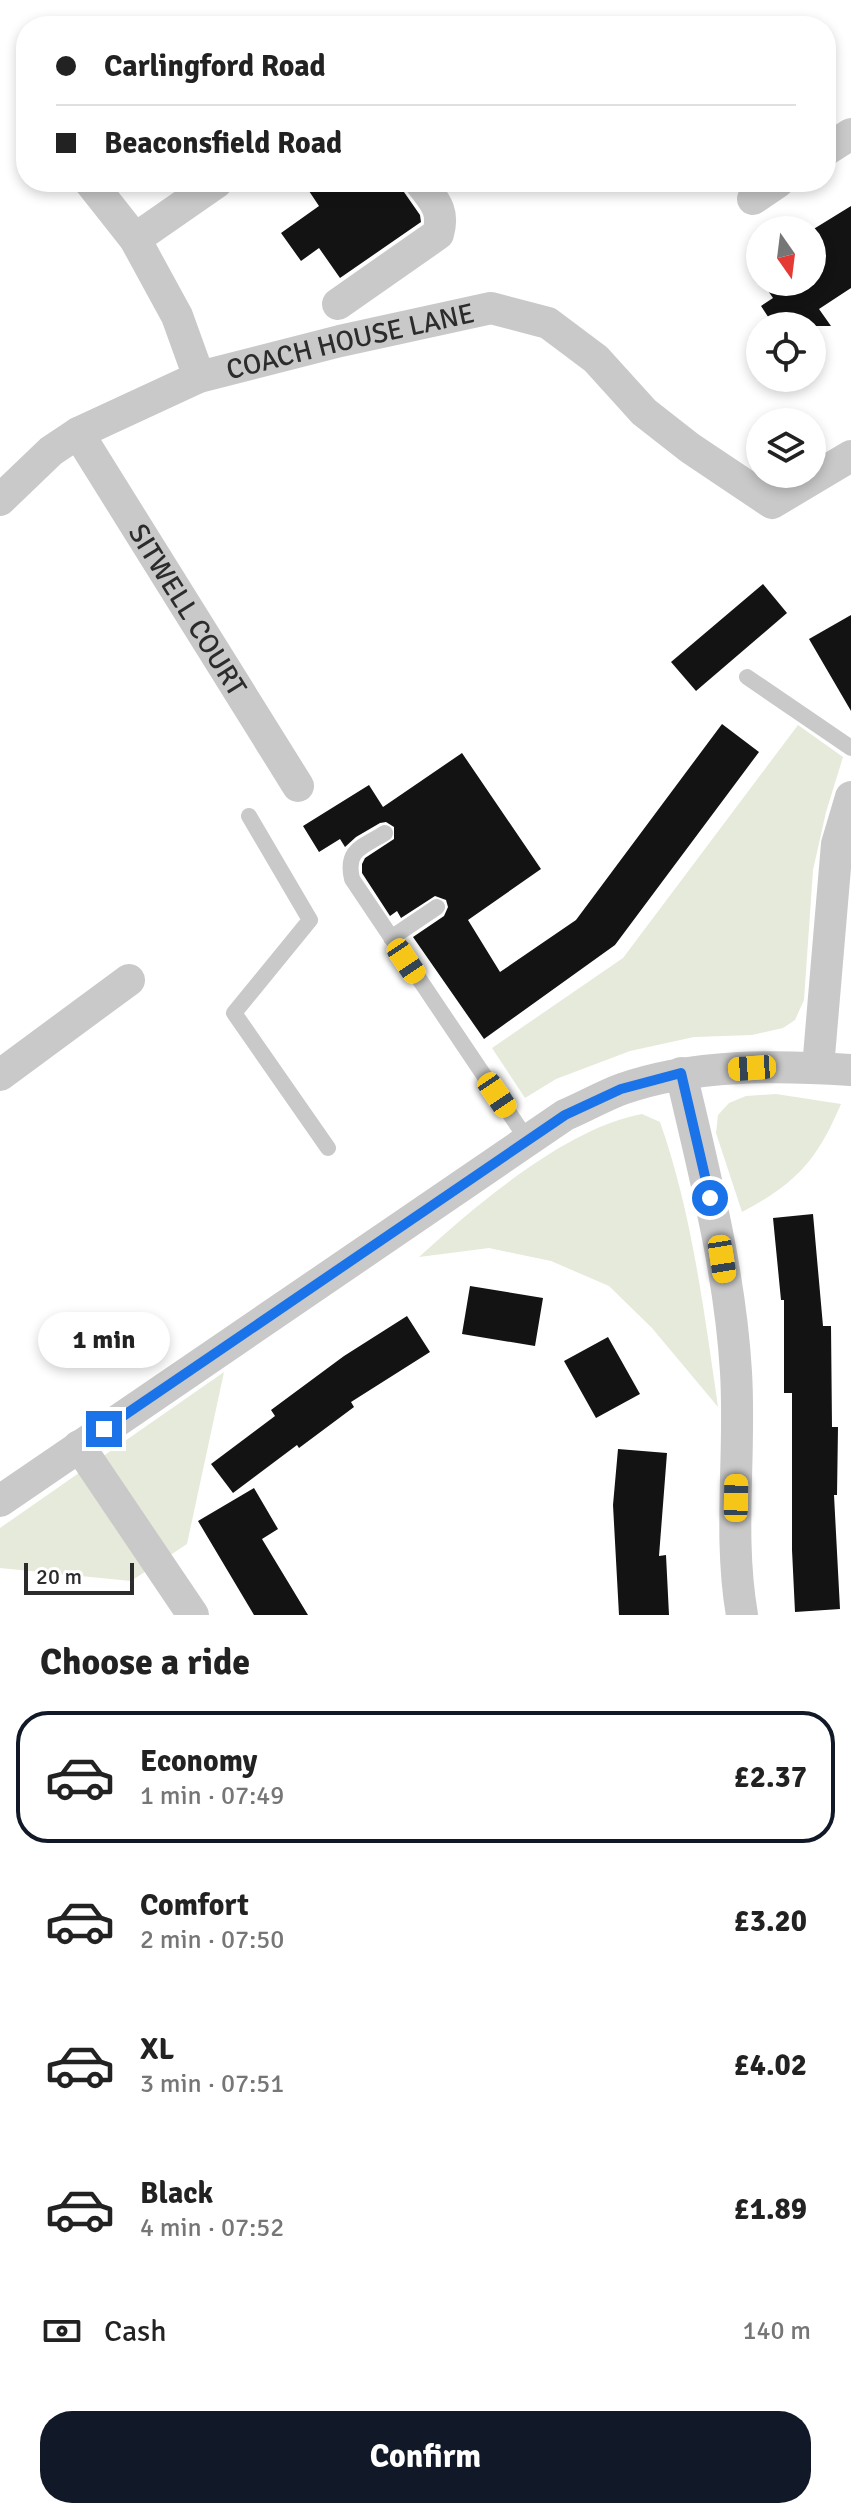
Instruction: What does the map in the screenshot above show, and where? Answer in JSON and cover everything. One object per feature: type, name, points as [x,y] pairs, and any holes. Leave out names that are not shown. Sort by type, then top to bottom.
[{"type":"street","points":[[98,192],[135,239],[177,316],[199,377]]},
{"type":"street","points":[[135,239],[203,192]]},
{"type":"street","points":[[338,304],[438,234],[442,220],[439,208],[427,192]]},
{"type":"street","name":"COACH HOUSE LANE","points":[[0,500],[51,451],[78,433],[199,377],[340,341],[491,308],[548,323],[596,359],[656,421],[690,448],[772,503],[851,456]]},
{"type":"street","name":"SITWELL COURT","points":[[78,433],[298,786]]},
{"type":"street","points":[[818,1068],[837,844],[851,797]]},
{"type":"street","points":[[0,1075],[129,980]]},
{"type":"street","points":[[0,1501],[565,1115],[621,1089],[681,1073],[752,1068],[851,1070]]},
{"type":"street","points":[[681,1073],[717,1229],[732,1321],[738,1420],[735,1551],[742,1615]]},
{"type":"street","points":[[79,1446],[193,1615]]},
{"type":"lane","points":[[747,677],[851,748]]},
{"type":"lane","points":[[249,816],[310,920],[234,1013],[328,1148]]},
{"type":"lane","points":[[385,833],[353,854],[348,865],[352,879],[528,1141]]},
{"type":"lane","points":[[391,938],[437,907]]},
{"type":"green space","points":[[798,725],[843,757],[813,870],[804,1000],[795,1020],[783,1028],[752,1035],[694,1037],[630,1051],[556,1079],[525,1098],[492,1048],[623,958]]},
{"type":"green space","points":[[776,1094],[841,1104],[823,1140],[803,1168],[777,1191],[742,1212],[716,1133],[718,1115],[729,1103],[746,1096]]},
{"type":"green space","points":[[642,1114],[660,1122],[681,1191],[696,1263],[718,1407],[652,1328],[609,1286],[551,1261],[489,1248],[419,1257],[523,1171],[583,1135]]},
{"type":"green space","points":[[224,1372],[187,1544],[131,1581],[0,1568],[0,1528]]},
{"type":"building","points":[[310,192],[404,192],[420,215],[421,222],[340,278],[319,248],[301,261],[281,233],[319,206]]},
{"type":"building","points":[[851,206],[851,288],[819,309],[821,312],[765,312],[761,306],[772,296],[826,296],[826,221]]},
{"type":"building","points":[[763,584],[787,613],[696,691],[671,662]]},
{"type":"building","points":[[851,615],[851,711],[809,639]]},
{"type":"building","points":[[722,724],[759,752],[615,945],[484,1039],[413,937],[444,916],[448,907],[446,900],[435,896],[401,918],[397,911],[390,916],[362,873],[365,858],[394,839],[394,827],[386,822],[380,823],[345,847],[340,839],[319,852],[303,826],[369,785],[383,807],[462,753],[541,869],[468,920],[500,972],[576,920]]},
{"type":"building","points":[[813,1214],[823,1326],[831,1326],[832,1427],[838,1427],[837,1495],[834,1495],[840,1609],[795,1612],[792,1393],[784,1393],[784,1300],[781,1300],[773,1218]]},
{"type":"building","points":[[470,1286],[543,1298],[535,1346],[462,1334]]},
{"type":"building","points":[[407,1316],[430,1352],[351,1402],[354,1407],[233,1493],[211,1464],[275,1416],[271,1410],[344,1356]]},
{"type":"building","points":[[608,1337],[640,1394],[596,1418],[564,1361]]},
{"type":"building","points":[[618,1449],[667,1453],[659,1556],[666,1555],[669,1615],[619,1615],[613,1505]]},
{"type":"building","points":[[254,1488],[278,1529],[262,1539],[308,1615],[254,1615],[198,1521]]},
{"type":"route","points":[[104,1429],[565,1115],[621,1089],[681,1073],[710,1198]]}]
